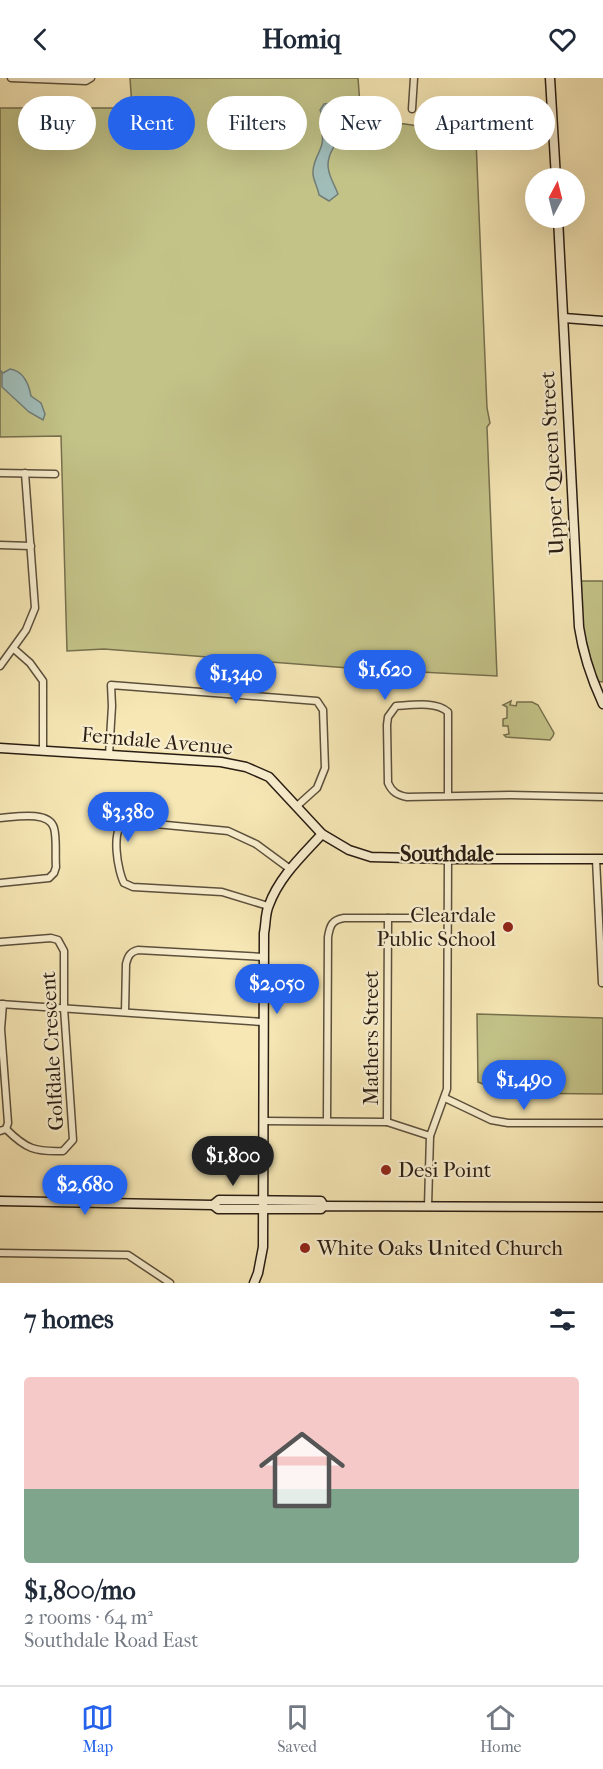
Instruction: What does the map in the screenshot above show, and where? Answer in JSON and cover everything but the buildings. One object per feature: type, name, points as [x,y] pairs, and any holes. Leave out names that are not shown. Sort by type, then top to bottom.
[{"type":"street","points":[[11,78],[86,81],[91,78]]},
{"type":"street","points":[[412,109],[414,78]]},
{"type":"street","points":[[550,78],[555,168]]},
{"type":"street","name":"Upper Queen Street","points":[[559,228],[579,627],[590,676],[603,704]]},
{"type":"street","points":[[564,318],[603,321]]},
{"type":"street","points":[[0,473],[55,474]]},
{"type":"street","points":[[0,666],[30,623],[35,608],[25,473]]},
{"type":"street","points":[[0,545],[31,546]]},
{"type":"street","points":[[14,649],[30,663],[43,681],[43,749]]},
{"type":"street","points":[[109,755],[111,685],[317,701],[323,710],[325,768],[317,788],[297,807]]},
{"type":"street","points":[[448,796],[448,712],[434,705],[396,706],[388,717],[387,725],[388,783],[398,795],[407,797],[603,797]]},
{"type":"street","name":"Ferndale Avenue","points":[[0,748],[221,762],[246,767],[269,777],[322,834],[349,850],[371,857],[599,859]]},
{"type":"street","points":[[0,818],[40,816],[50,820],[54,827],[56,867],[49,878],[0,883]]},
{"type":"street","points":[[268,906],[222,892],[132,887],[124,884],[120,876],[116,838],[119,828],[125,822],[135,822],[228,831],[256,844],[290,869]]},
{"type":"street","points":[[254,1283],[263,1247],[264,933],[268,906],[276,889],[290,869],[322,834]]},
{"type":"street","points":[[428,1206],[430,1136],[447,1089],[448,859]]},
{"type":"street","points":[[599,859],[602,983]]},
{"type":"street","points":[[327,1120],[328,937],[330,926],[335,920],[344,918],[447,918]]},
{"type":"street","name":"Mathers Street","points":[[387,1122],[388,918]]},
{"type":"street","name":"Golfdale Crescent","points":[[0,942],[51,938],[58,940],[64,951],[64,1008],[73,1140],[63,1151],[36,1151],[3,1130]]},
{"type":"street","points":[[125,1012],[126,964],[132,952],[138,950],[264,957]]},
{"type":"street","points":[[3,1130],[7,1114],[1,1029],[2,1004],[263,1022]]},
{"type":"street","points":[[445,1098],[491,1120],[508,1123],[603,1123]]},
{"type":"street","points":[[264,1121],[387,1122],[430,1136]]},
{"type":"street","points":[[0,1201],[213,1205],[219,1200],[264,1205],[321,1201],[324,1206],[603,1207]]},
{"type":"street","points":[[0,1253],[128,1255],[170,1283]]},
{"type":"green space","points":[[130,78],[358,78],[359,96],[319,96],[319,150],[402,150],[402,124],[414,125],[414,150],[476,150],[487,408],[490,423],[487,427],[497,676],[362,669],[104,649],[67,651],[61,436],[0,437],[0,108],[18,108],[18,150],[96,150],[96,108],[108,108],[108,150],[195,150],[195,96],[131,96]]},
{"type":"green space","points":[[580,581],[603,581],[603,682],[596,681],[583,628]]},
{"type":"green space","points":[[511,701],[510,705],[516,706],[517,702],[532,702],[538,705],[554,733],[550,740],[504,735],[509,734],[508,726],[503,726],[503,719],[507,718],[507,707],[503,705]]},
{"type":"green space","points":[[477,1014],[603,1018],[603,1094],[504,1093],[478,1082]]},
{"type":"water","points":[[320,150],[332,150],[328,168],[338,194],[329,201],[319,195],[313,177]]},
{"type":"water","points":[[10,369],[22,376],[31,396],[41,403],[45,414],[43,420],[29,412],[2,387],[0,370],[3,373]]},
{"type":"place","name":"Cleardale Public School","points":[[508,927]]},
{"type":"place","name":"Desi Point","points":[[386,1170]]},
{"type":"place","name":"White Oaks United Church","points":[[305,1248]]},
{"type":"district","name":"Southdale","points":[[447,854]]}]
